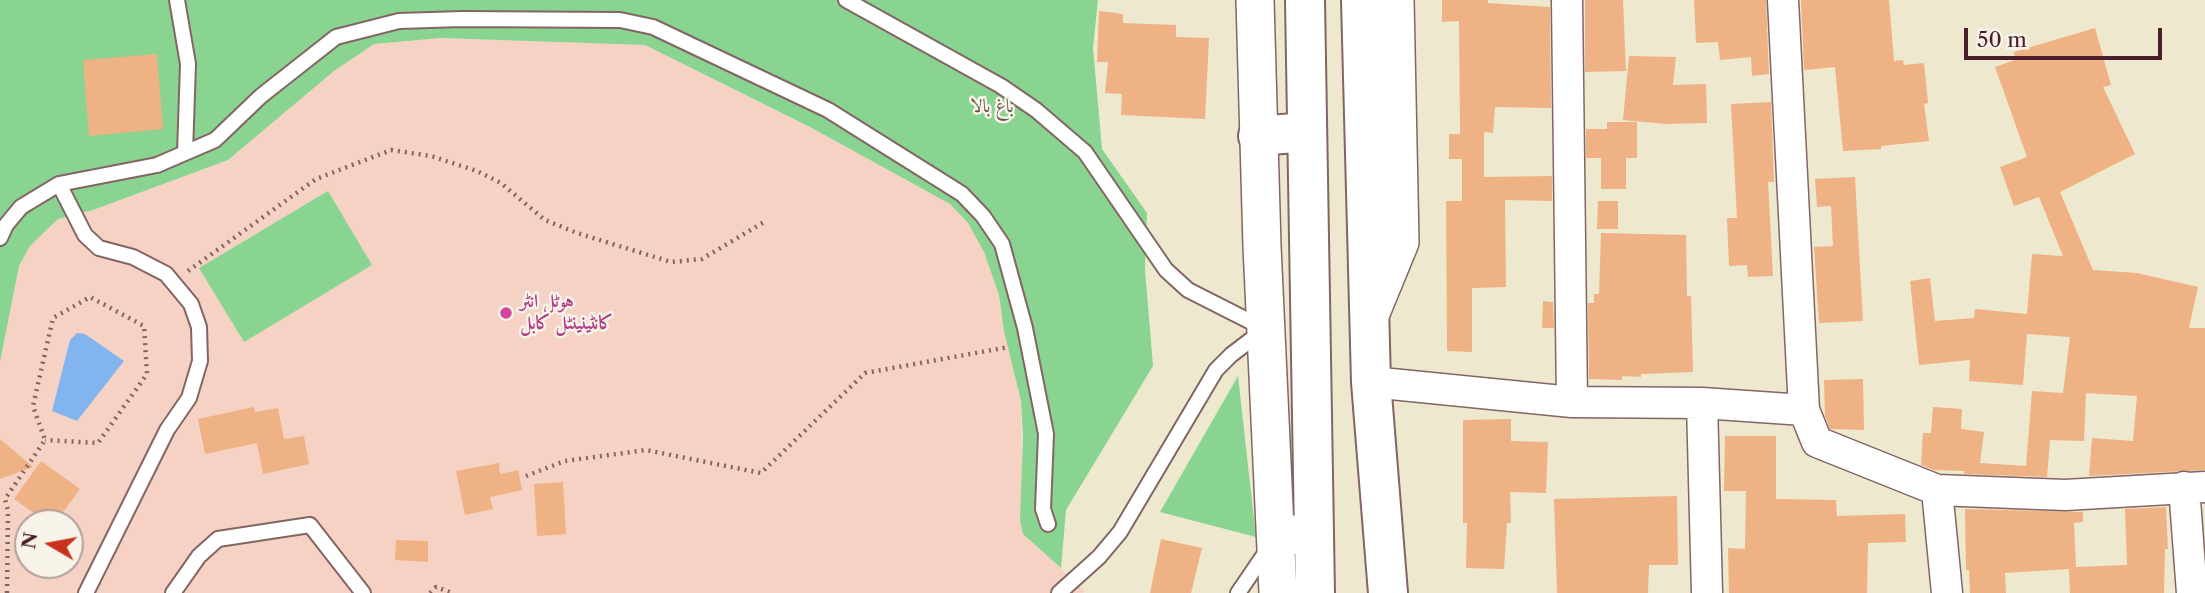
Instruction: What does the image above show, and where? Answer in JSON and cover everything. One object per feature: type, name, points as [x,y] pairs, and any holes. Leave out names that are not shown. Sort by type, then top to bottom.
[{"type":"main road","points":[[1305,0],[1315,593]]},
{"type":"main road","points":[[1361,0],[1371,382],[1388,593]]},
{"type":"main road","points":[[1258,136],[1307,132]]},
{"type":"main road","points":[[1276,536],[1314,533]]},
{"type":"street","points":[[1255,0],[1265,329],[1278,593]]},
{"type":"street","points":[[1370,315],[1401,242],[1395,0]]},
{"type":"street","points":[[1567,0],[1572,402]]},
{"type":"street","points":[[1783,0],[1804,410],[1817,442],[1937,489],[2065,495],[2194,487],[2192,593]]},
{"type":"street","points":[[1371,382],[1572,402],[1702,403],[1804,410]]},
{"type":"street","points":[[1702,403],[1707,593]]},
{"type":"street","points":[[1937,489],[1947,593]]},
{"type":"lane","points":[[177,0],[188,64],[185,153]]},
{"type":"lane","points":[[846,0],[1001,86],[1036,110],[1085,152],[1166,270],[1188,290],[1265,329],[1216,370],[1120,532],[1099,557],[1059,593]]},
{"type":"lane","points":[[0,238],[6,225],[21,207],[59,184],[157,165],[215,140],[261,96],[336,37],[399,21],[462,19],[620,20],[653,27],[828,110],[962,194],[983,216],[1002,244],[1028,344],[1046,433],[1043,509],[1048,524]]},
{"type":"lane","points":[[59,184],[85,235],[99,248],[133,257],[166,274],[191,303],[199,327],[200,361],[189,398],[167,430],[86,593]]},
{"type":"lane","points":[[173,593],[199,556],[218,539],[310,524],[363,593]]},
{"type":"lane","points":[[1238,593],[1276,536]]},
{"type":"path","points":[[173,281],[316,179],[391,150],[431,156],[477,171],[501,183],[545,220],[577,233],[671,262],[702,258],[764,222]]},
{"type":"path","points":[[90,297],[144,326],[147,374],[98,443],[45,440],[33,406],[53,318],[90,297]]},
{"type":"path","points":[[526,476],[565,461],[646,450],[761,472],[865,373],[1028,344]]},
{"type":"path","points":[[7,593],[8,512],[5,499],[45,440]]},
{"type":"path","points":[[430,593],[436,587],[452,593]]},
{"type":"shaded area","name":"ہوٹل انٹر کانٹینینٹل کابل","points":[[441,38],[645,45],[810,127],[950,204],[968,223],[984,252],[999,295],[1004,331],[1021,401],[1023,533],[1085,591],[0,593],[0,362],[19,266],[30,246],[58,219],[93,210],[228,160],[334,71],[374,44]]},
{"type":"green space","name":"باغ بالا","points":[[0,0],[1098,0],[1093,48],[1102,149],[1147,213],[1145,269],[1153,366],[1066,510],[1061,568],[1023,534],[1020,521],[1023,436],[1021,401],[1004,331],[999,295],[984,252],[968,223],[950,204],[810,127],[645,45],[441,38],[374,44],[334,71],[228,160],[93,210],[58,219],[30,246],[19,266],[0,362]]},
{"type":"green space","points":[[328,191],[372,265],[244,342],[199,268]]},
{"type":"green space","points":[[1238,376],[1256,537],[1160,512]]},
{"type":"water","points":[[77,333],[85,334],[124,361],[77,421],[52,411],[70,340]]},
{"type":"building","points":[[1442,0],[1488,0],[1488,3],[1550,7],[1551,108],[1495,107],[1493,133],[1484,132],[1484,177],[1552,176],[1552,201],[1505,200],[1506,287],[1472,288],[1472,352],[1447,351],[1446,201],[1462,201],[1462,159],[1449,159],[1449,134],[1460,134],[1459,21],[1442,22]]},
{"type":"building","points":[[1585,0],[1623,0],[1626,71],[1585,72]]},
{"type":"building","points":[[1694,0],[1766,0],[1769,74],[1752,76],[1751,57],[1720,60],[1718,42],[1696,43]]},
{"type":"building","points":[[1801,0],[1889,0],[1894,61],[1903,60],[1904,65],[1924,63],[1928,103],[1924,104],[1929,141],[1881,146],[1881,149],[1843,151],[1835,67],[1804,70]]},
{"type":"building","points":[[1099,11],[1123,14],[1123,23],[1176,25],[1176,37],[1209,38],[1205,119],[1121,115],[1122,94],[1105,93],[1108,62],[1097,62]]},
{"type":"building","points":[[2095,28],[2111,85],[2103,87],[2135,154],[2060,192],[2093,270],[2137,273],[2198,287],[2189,328],[2205,328],[2205,470],[2089,476],[2092,438],[2133,441],[2137,396],[2086,393],[2084,441],[2050,440],[2047,477],[1964,474],[1965,471],[1934,470],[1921,465],[1923,433],[1931,433],[1933,407],[1962,409],[1961,429],[1984,432],[1980,463],[2026,466],[2032,391],[2063,393],[2070,337],[2027,334],[2023,385],[1969,381],[1970,360],[1919,365],[1910,281],[1930,278],[1935,321],[1974,318],[1975,309],[2027,314],[2032,254],[2063,256],[2039,197],[2014,206],[2000,167],[2027,157],[1995,67],[2015,60],[2014,52]]},
{"type":"building","points":[[157,54],[163,129],[89,136],[83,60]]},
{"type":"building","points":[[1629,56],[1676,57],[1673,85],[1706,84],[1707,123],[1665,124],[1623,120]]},
{"type":"building","points":[[1771,102],[1774,182],[1768,182],[1773,276],[1748,277],[1747,265],[1729,266],[1727,218],[1737,218],[1731,104]]},
{"type":"building","points":[[1607,122],[1637,122],[1637,158],[1626,158],[1626,189],[1601,189],[1601,158],[1586,158],[1586,129],[1607,129]]},
{"type":"building","points":[[1855,177],[1863,321],[1819,323],[1814,247],[1833,246],[1831,206],[1817,207],[1815,179]]},
{"type":"building","points":[[1598,201],[1618,201],[1618,229],[1597,229]]},
{"type":"building","points":[[1601,233],[1686,235],[1687,296],[1691,296],[1693,372],[1622,376],[1622,380],[1589,379],[1588,303],[1594,303],[1594,294],[1599,294]]},
{"type":"building","points":[[1543,301],[1553,302],[1554,328],[1542,328]]},
{"type":"building","points":[[1863,379],[1864,430],[1830,429],[1825,416],[1824,380]]},
{"type":"building","points":[[254,407],[255,412],[278,408],[284,439],[304,436],[309,464],[263,474],[257,443],[205,454],[198,419]]},
{"type":"building","points":[[1511,419],[1511,441],[1548,442],[1546,493],[1510,492],[1511,523],[1507,523],[1504,569],[1466,568],[1463,420]]},
{"type":"building","points":[[1725,436],[1776,436],[1776,499],[1836,500],[1837,516],[1905,514],[1906,542],[1868,543],[1867,593],[1729,593],[1728,548],[1745,549],[1746,491],[1724,491]]},
{"type":"building","points":[[0,439],[33,467],[0,479]]},
{"type":"building","points":[[41,461],[80,489],[65,509],[28,509],[14,499]]},
{"type":"building","points":[[499,463],[500,474],[518,470],[522,490],[490,497],[493,509],[465,515],[456,471]]},
{"type":"building","points":[[563,482],[566,534],[537,536],[534,484]]},
{"type":"building","points":[[1677,496],[1678,565],[1649,565],[1648,593],[1557,593],[1554,499]]},
{"type":"building","points":[[2166,507],[2168,549],[2165,549],[2164,593],[2070,593],[2069,569],[2005,573],[2006,593],[1970,593],[1969,570],[1966,570],[1965,509],[2083,512],[2083,522],[2074,523],[2076,567],[2127,565],[2125,509]]},
{"type":"building","points":[[1161,539],[1202,548],[1191,593],[1150,593]]},
{"type":"building","points":[[396,540],[428,541],[428,562],[395,560]]},
{"type":"place","name":"ہوٹل انٹر کانٹینینٹل کابل","points":[[506,313]]}]
